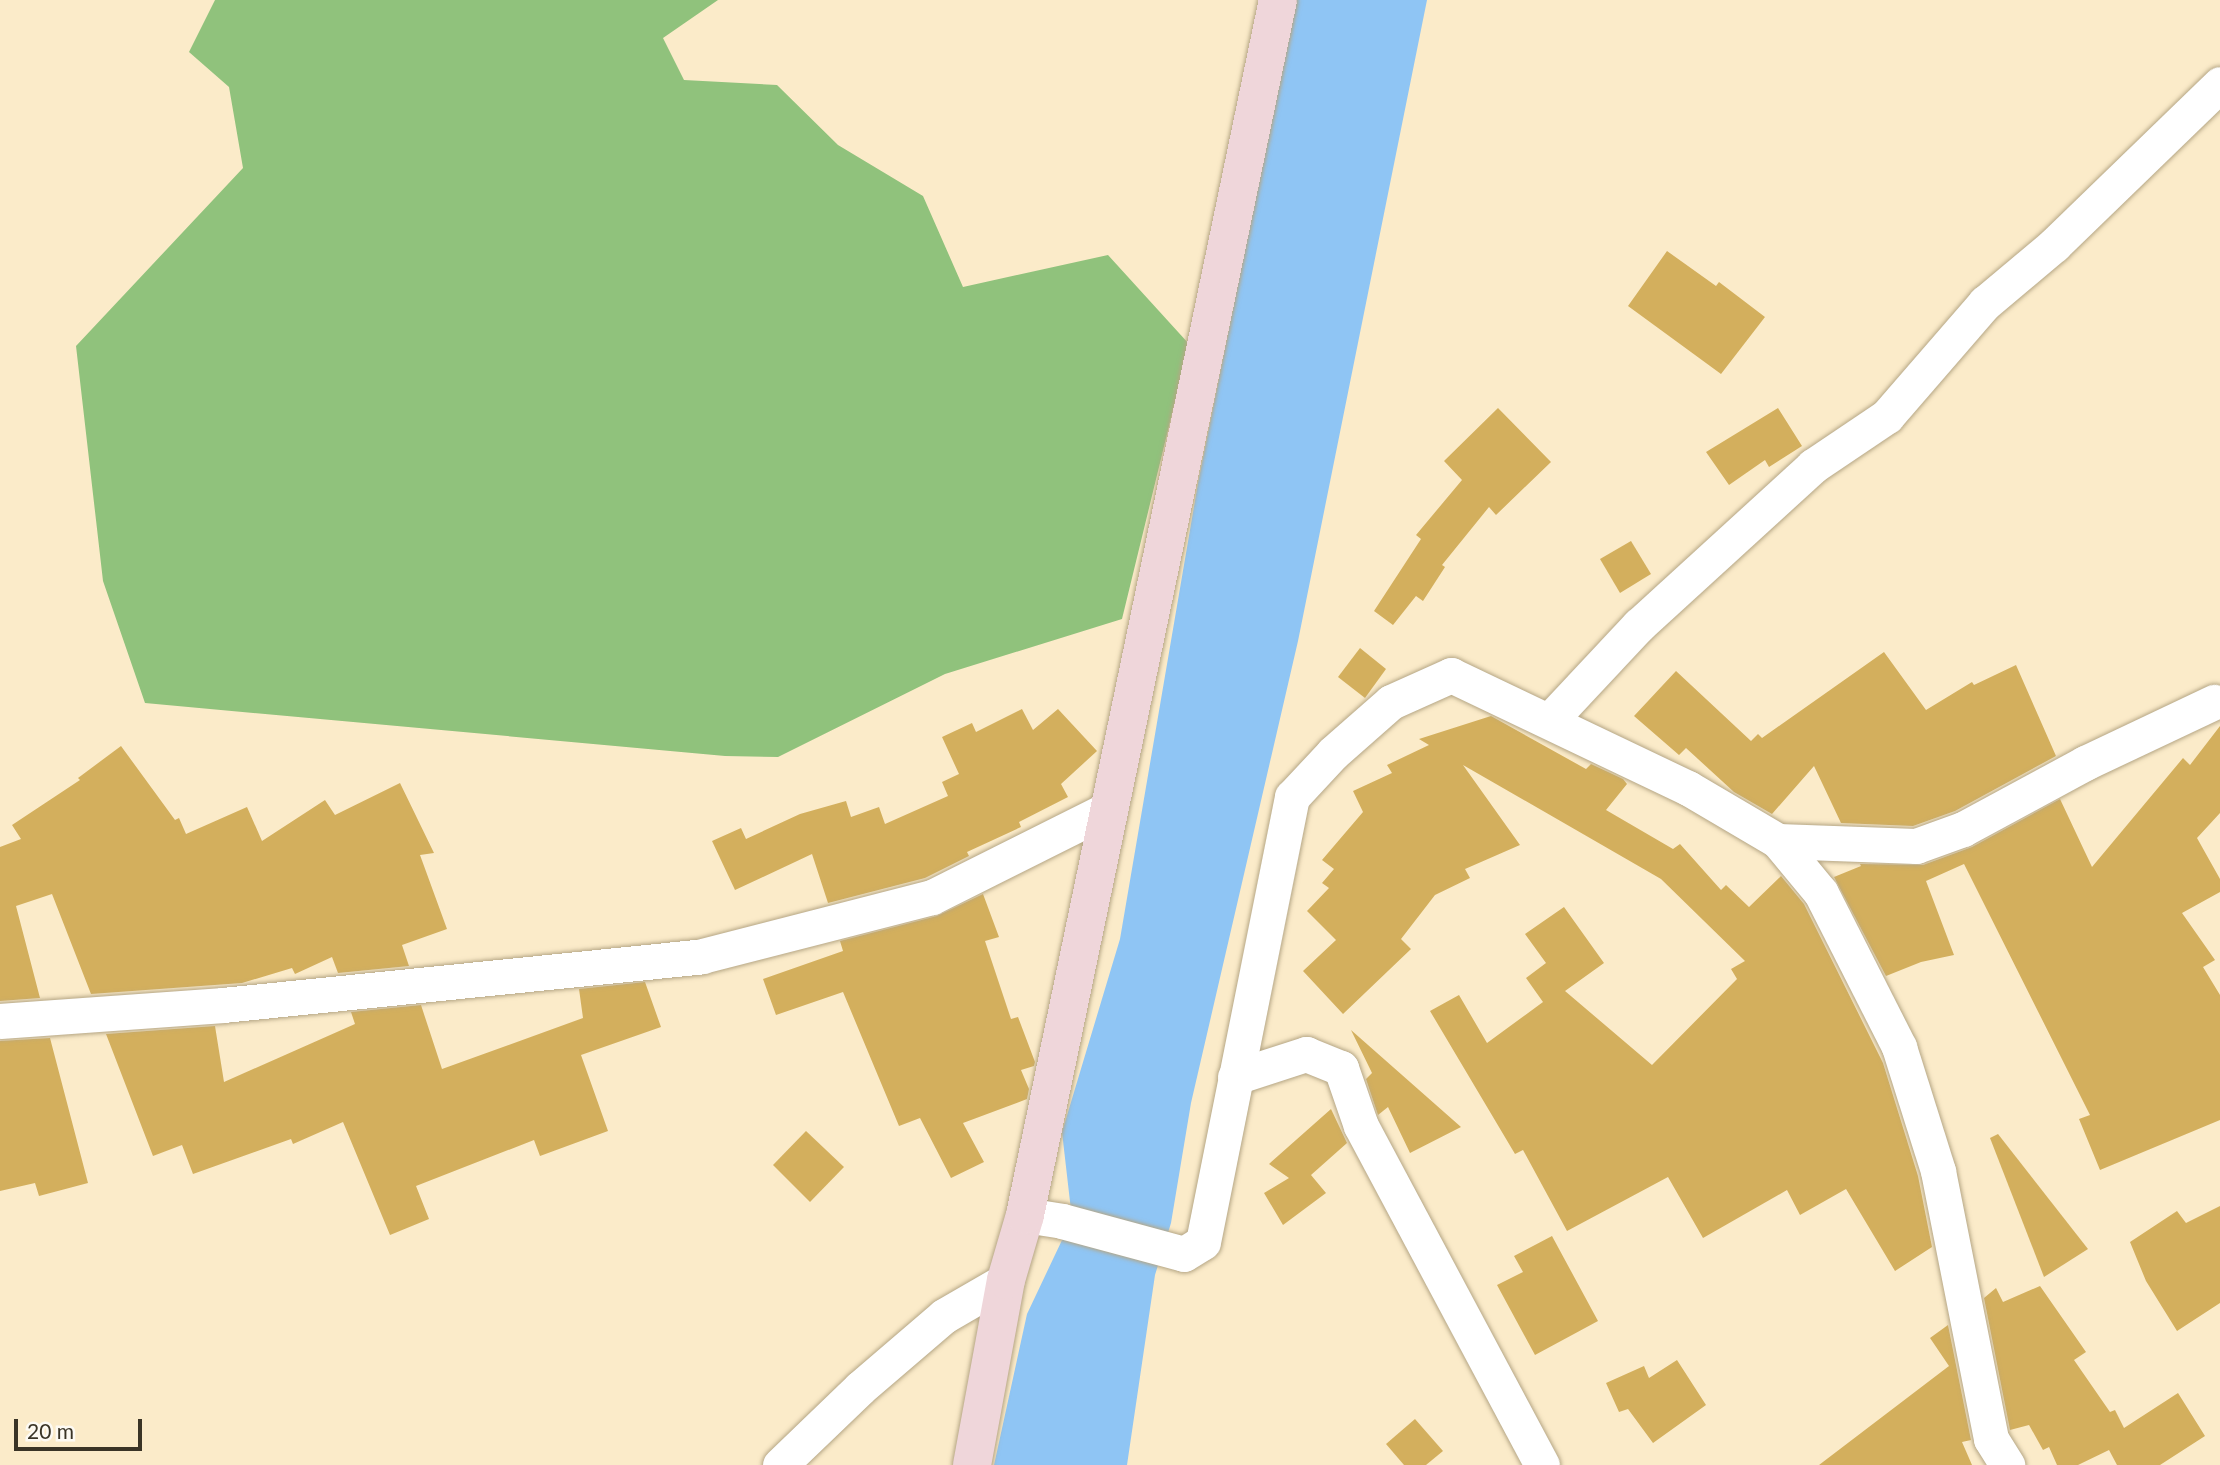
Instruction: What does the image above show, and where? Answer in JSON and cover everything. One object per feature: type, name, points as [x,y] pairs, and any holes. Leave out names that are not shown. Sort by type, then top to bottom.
[{"type":"main road","points":[[972,1465],[1006,1280],[1025,1215],[1278,0]]},
{"type":"street","points":[[1550,720],[1640,625],[1813,466],[1887,416],[1985,303],[2054,245],[2220,83]]},
{"type":"street","points":[[1025,1215],[1062,1221],[1184,1254],[1203,1242],[1292,797],[1333,753],[1391,702],[1451,675],[1688,788],[1778,841],[1821,893],[1899,1047],[1938,1171],[1991,1439],[2007,1465]]},
{"type":"street","points":[[1778,841],[1916,846],[1963,829],[2085,762],[2214,702]]},
{"type":"street","points":[[0,1021],[223,1005],[702,956],[932,897],[1110,808]]},
{"type":"street","points":[[1235,1077],[1306,1054],[1341,1068],[1361,1126],[1542,1465]]},
{"type":"street","points":[[780,1465],[860,1388],[944,1316],[1006,1280]]},
{"type":"green space","points":[[215,0],[718,0],[663,38],[684,80],[777,85],[838,145],[923,196],[963,287],[1108,255],[1189,344],[1122,619],[945,674],[778,757],[725,756],[145,703],[103,581],[76,346],[243,168],[229,87],[189,52]]},
{"type":"water","points":[[1295,0],[1427,0],[1298,641],[1191,1103],[1171,1223],[1155,1275],[1127,1465],[994,1465],[1027,1314],[1072,1219],[1062,1132],[1120,939],[1198,483]]},
{"type":"building","points":[[1667,251],[1716,286],[1719,282],[1765,317],[1721,374],[1628,306]]},
{"type":"building","points":[[1498,408],[1551,462],[1496,515],[1489,507],[1442,565],[1445,567],[1423,601],[1416,596],[1393,625],[1374,611],[1421,539],[1416,535],[1462,480],[1444,461]]},
{"type":"building","points":[[1778,408],[1802,446],[1769,467],[1765,460],[1729,485],[1706,452]]},
{"type":"building","points":[[1631,541],[1651,574],[1620,593],[1600,559]]},
{"type":"building","points":[[1360,648],[1386,669],[1365,698],[1338,677]]},
{"type":"building","points":[[1884,652],[1926,710],[1972,682],[1974,685],[2016,665],[2056,756],[1955,811],[1913,826],[1841,823],[1814,766],[1772,814],[1734,792],[1686,748],[1679,755],[1634,716],[1676,671],[1751,741],[1758,734],[1762,738]]},
{"type":"building","points":[[1022,709],[1033,730],[1058,709],[1097,751],[1061,784],[1068,797],[1019,822],[1021,827],[967,852],[969,856],[925,878],[828,903],[812,854],[735,890],[712,841],[741,828],[746,839],[800,814],[846,801],[851,817],[879,807],[885,824],[948,796],[942,782],[959,774],[942,737],[972,723],[976,732]]},
{"type":"building","points":[[1491,716],[1586,769],[1591,764],[1623,779],[1627,784],[1606,810],[1673,849],[1680,844],[1721,890],[1726,885],[1749,907],[1781,876],[1804,904],[1883,1063],[1918,1176],[1932,1247],[1895,1271],[1846,1189],[1800,1215],[1787,1190],[1703,1238],[1668,1177],[1567,1231],[1523,1150],[1515,1154],[1430,1011],[1459,995],[1487,1043],[1543,1002],[1526,978],[1546,963],[1525,934],[1564,907],[1604,963],[1565,991],[1652,1065],[1737,979],[1731,969],[1745,961],[1661,879],[1463,765],[1520,845],[1465,869],[1470,878],[1435,895],[1401,939],[1411,949],[1343,1014],[1303,971],[1336,940],[1307,911],[1329,888],[1322,883],[1334,869],[1322,860],[1363,812],[1353,791],[1392,773],[1387,765],[1429,745],[1419,739]]},
{"type":"building","points":[[2220,726],[2220,813],[2197,838],[2220,879],[2220,892],[2182,913],[2215,960],[2203,967],[2220,995],[2220,1120],[2100,1170],[2079,1119],[2090,1115],[1964,864],[1926,881],[1954,955],[1921,962],[1886,976],[1834,877],[1861,866],[1860,864],[1923,865],[1972,847],[2060,799],[2092,867],[2183,758],[2190,765]]},
{"type":"building","points":[[121,746],[175,820],[179,818],[186,834],[247,807],[262,841],[325,800],[335,815],[400,783],[434,853],[420,855],[447,929],[402,945],[409,966],[338,973],[332,957],[295,974],[292,968],[242,983],[91,994],[52,894],[16,906],[40,998],[0,1001],[0,847],[21,839],[12,825],[80,780],[78,778]]},
{"type":"building","points":[[983,894],[999,937],[985,941],[1011,1019],[1018,1017],[1035,1062],[1034,1066],[1021,1070],[1029,1089],[1027,1099],[963,1123],[984,1162],[951,1178],[920,1118],[899,1126],[843,992],[776,1015],[763,979],[843,951],[840,941],[937,916]]},
{"type":"building","points":[[645,982],[661,1027],[581,1055],[608,1131],[540,1156],[534,1140],[416,1186],[429,1219],[390,1235],[343,1122],[293,1144],[291,1139],[193,1174],[182,1145],[153,1156],[106,1034],[215,1026],[224,1082],[355,1024],[351,1012],[421,1005],[442,1069],[583,1018],[579,989]]},
{"type":"building","points":[[1351,1030],[1461,1127],[1410,1153],[1388,1107],[1378,1115],[1366,1079],[1372,1073]]},
{"type":"building","points":[[50,1038],[88,1183],[39,1196],[35,1183],[0,1191],[0,1041]]},
{"type":"building","points":[[1331,1109],[1347,1143],[1311,1175],[1326,1193],[1283,1225],[1264,1193],[1289,1178],[1269,1164]]},
{"type":"building","points":[[806,1131],[844,1167],[810,1202],[773,1165]]},
{"type":"building","points":[[1998,1134],[2088,1249],[2044,1277],[1990,1138]]},
{"type":"building","points":[[2220,1206],[2220,1303],[2177,1331],[2146,1281],[2130,1242],[2177,1211],[2186,1223]]},
{"type":"building","points":[[1552,1236],[1598,1321],[1535,1355],[1497,1285],[1523,1272],[1514,1256]]},
{"type":"building","points":[[2040,1286],[2086,1352],[2074,1360],[2110,1412],[2115,1410],[2124,1428],[2178,1393],[2205,1436],[2160,1465],[2117,1465],[2109,1450],[2078,1465],[2057,1465],[2049,1447],[2043,1450],[2029,1425],[2010,1430],[1984,1298],[1996,1288],[2003,1302]]},
{"type":"building","points":[[1948,1325],[1971,1440],[1962,1442],[1972,1465],[1819,1465],[1949,1366],[1930,1338]]},
{"type":"building","points":[[1677,1360],[1706,1405],[1653,1443],[1628,1409],[1619,1412],[1606,1383],[1644,1366],[1649,1378]]},
{"type":"building","points":[[1415,1419],[1443,1451],[1426,1465],[1404,1465],[1386,1444]]}]
